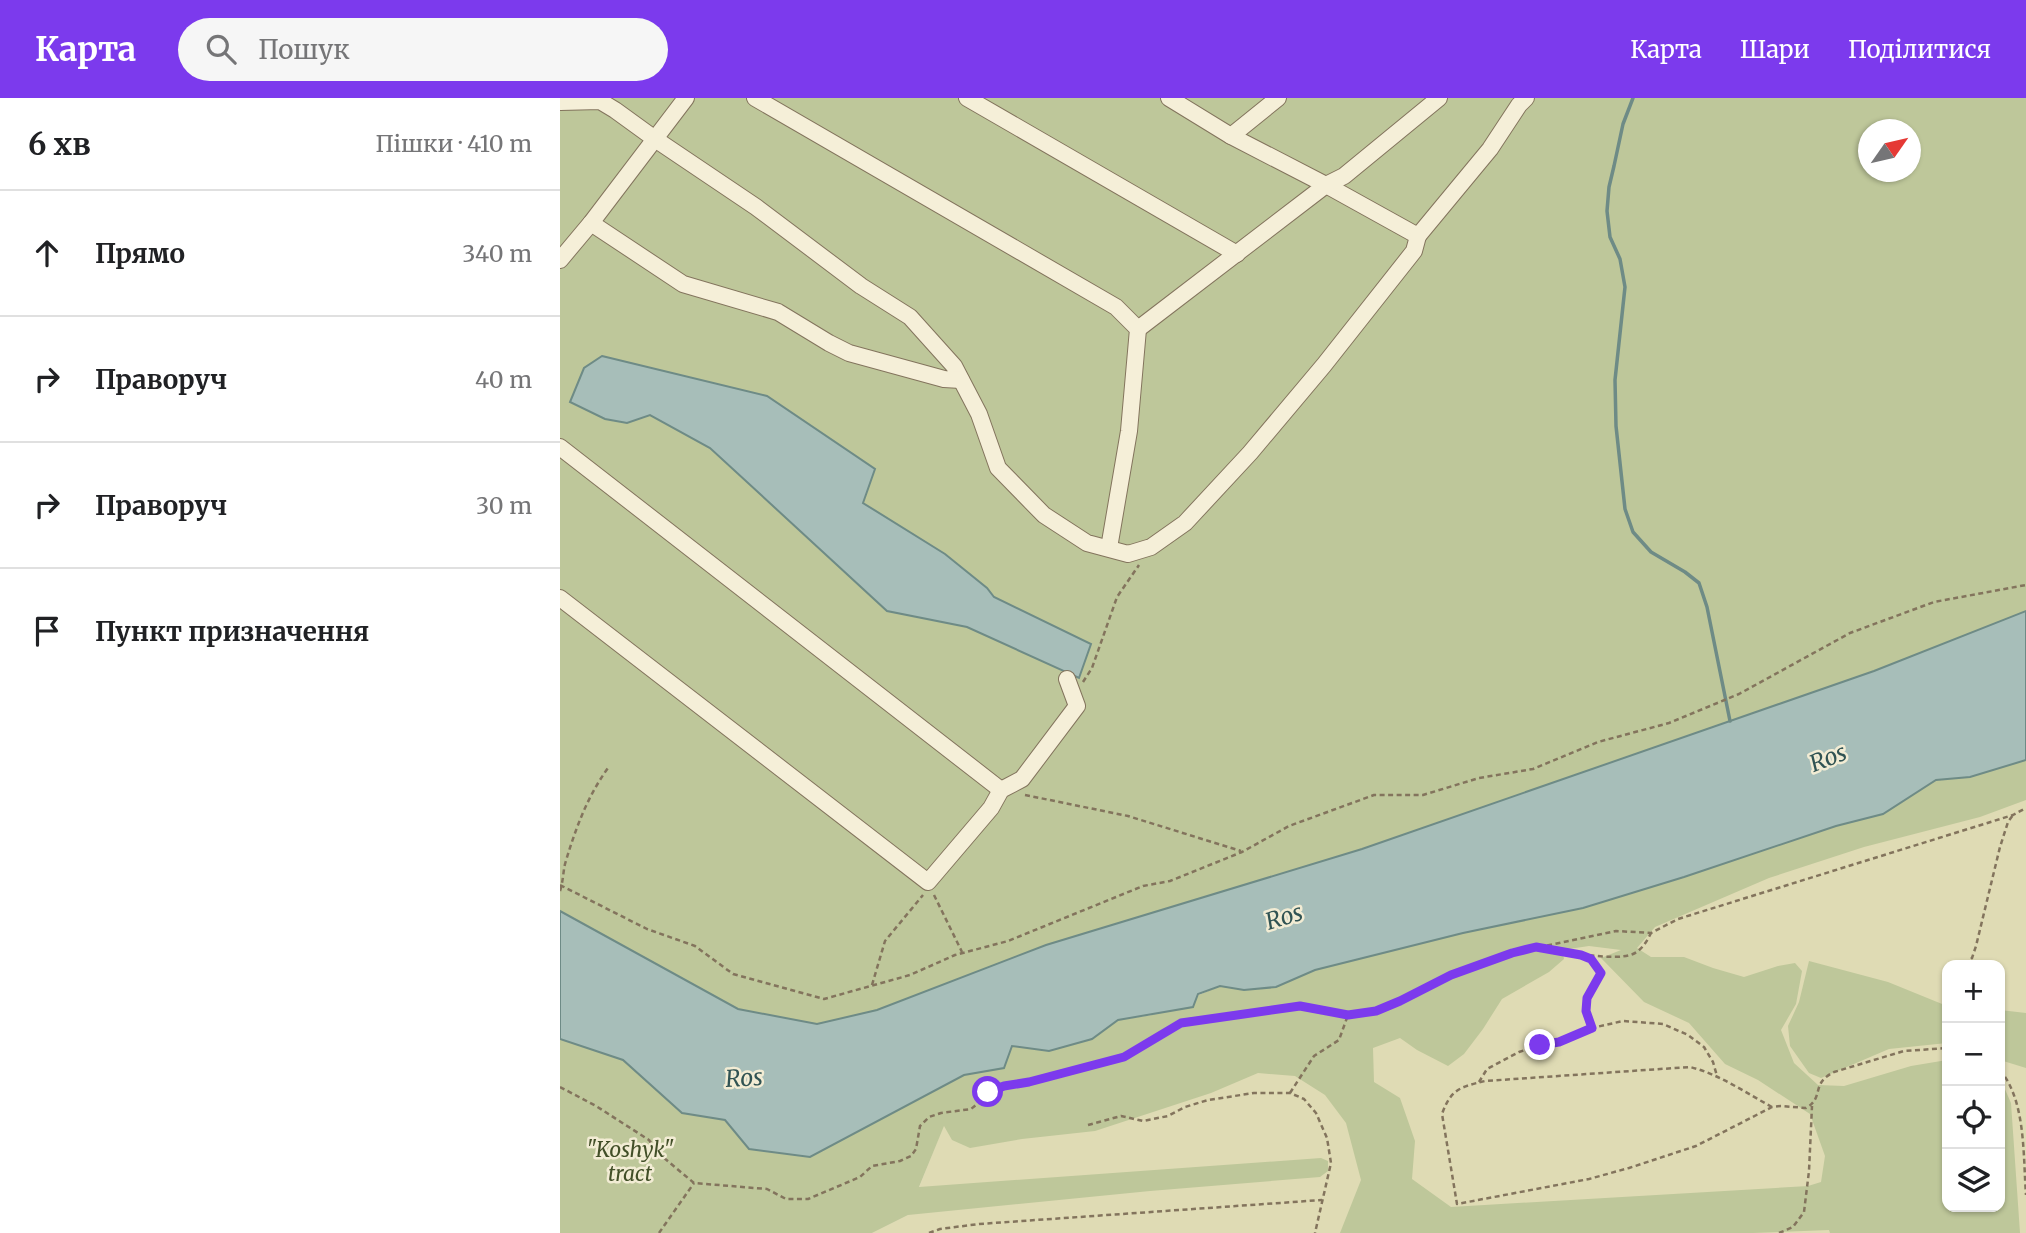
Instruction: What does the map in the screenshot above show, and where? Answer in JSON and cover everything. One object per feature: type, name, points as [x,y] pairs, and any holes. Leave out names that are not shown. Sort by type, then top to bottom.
[{"type":"street","points":[[560,260],[686,98]]},
{"type":"street","points":[[755,98],[1116,307],[1138,329]]},
{"type":"street","points":[[967,98],[1237,254]]},
{"type":"street","points":[[1169,98],[1231,136],[1418,236]]},
{"type":"street","points":[[1231,136],[1278,98]]},
{"type":"street","points":[[1109,548],[1129,431],[1138,329],[1326,185],[1344,176],[1439,98]]},
{"type":"street","points":[[560,102],[600,101],[615,110],[756,207],[861,286],[910,317],[954,366],[979,414],[998,468],[1044,515],[1087,543],[1128,554],[1151,547],[1185,523],[1250,453],[1414,251],[1418,236],[1490,149],[1519,105],[1527,98]]},
{"type":"street","points":[[591,223],[683,284],[778,312],[849,353],[944,379],[961,380]]},
{"type":"street","points":[[560,447],[1001,790]]},
{"type":"street","points":[[560,598],[928,882],[991,808],[1001,790],[1022,779],[1077,706],[1067,679]]},
{"type":"path","points":[[1074,696],[1092,668],[1118,597],[1151,547]]},
{"type":"path","points":[[561,885],[647,929],[695,946],[733,974],[824,999],[911,975],[962,953],[1008,941],[1143,886],[1170,881],[1242,852],[1289,826],[1374,795],[1423,796],[1479,778],[1532,769],[1598,741],[1669,723],[1739,694],[1850,633],[1934,602],[2026,585]]},
{"type":"path","points":[[560,891],[564,867],[584,808],[608,768]]},
{"type":"path","points":[[1026,795],[1128,816],[1242,852]]},
{"type":"path","points":[[560,1087],[649,1140],[658,1153],[694,1183],[767,1189],[786,1199],[808,1199],[860,1177],[872,1166],[900,1161],[911,1156],[916,1149],[920,1126],[929,1117],[971,1109],[988,1092],[1004,1086],[1124,1057],[1181,1023],[1300,1006],[1348,1015],[1376,1011],[1451,975],[1512,953],[1616,931],[1651,933],[1678,919],[2013,815],[2026,808]]},
{"type":"path","points":[[1970,960],[1976,946],[2000,847],[2013,815]]},
{"type":"path","points":[[928,882],[962,953]]},
{"type":"path","points":[[872,985],[885,941],[921,899],[928,882]]},
{"type":"path","points":[[1536,947],[1581,955],[1613,957],[1634,953],[1646,943],[1651,933]]},
{"type":"path","points":[[1581,955],[1591,959],[1601,973],[1587,998],[1586,1011],[1592,1028]]},
{"type":"path","points":[[1290,1093],[1314,1056],[1339,1040],[1348,1015]]},
{"type":"path","points":[[1479,1082],[1487,1069],[1519,1052],[1559,1042],[1592,1028],[1623,1021],[1662,1024],[1688,1035],[1704,1047],[1717,1076]]},
{"type":"path","points":[[1772,1107],[1710,1072],[1690,1067],[1479,1082],[1455,1091],[1446,1101],[1442,1114],[1458,1204],[1589,1179],[1629,1168],[1696,1146],[1772,1107],[1807,1108],[1816,1099],[1821,1082],[1835,1072],[1904,1051],[1942,1048]]},
{"type":"path","points":[[2005,1076],[2015,1095],[2021,1120],[2026,1195]]},
{"type":"path","points":[[1088,1125],[1121,1116],[1143,1121],[1168,1116],[1208,1100],[1254,1093],[1290,1093],[1304,1098],[1317,1113],[1327,1138],[1331,1163],[1315,1233]]},
{"type":"path","points":[[1779,1233],[1793,1227],[1804,1212],[1812,1105]]},
{"type":"path","points":[[659,1233],[694,1183]]},
{"type":"path","points":[[929,1233],[979,1224],[1322,1200]]},
{"type":"shaded area","points":[[2026,760],[2026,1233],[872,1233],[908,1215],[964,1075]]},
{"type":"green space","points":[[560,98],[2026,98],[2026,611],[1874,671],[1362,849],[1046,945],[877,1010],[817,1024],[738,1009],[560,911]]},
{"type":"green space","name":"\"Koshyk\" tract","points":[[2026,760],[2026,800],[1980,817],[1864,847],[1769,878],[1655,927],[1637,948],[1651,957],[1684,957],[1744,977],[1795,963],[1802,971],[1796,1004],[1781,1030],[1794,1063],[1818,1085],[1844,1086],[1911,1066],[1942,1061],[1942,1212],[2005,1212],[2005,1089],[2011,1103],[2020,1233],[1830,1233],[1829,1230],[1753,1233],[1340,1233],[1361,1180],[1346,1123],[1325,1095],[1295,1076],[1258,1073],[1211,1093],[1095,1131],[970,1148],[952,1140],[944,1126],[919,1187],[1321,1158],[1328,1161],[1328,1171],[1320,1177],[908,1215],[872,1233],[560,1233],[560,1039],[623,1060],[682,1113],[724,1120],[749,1149],[810,1157],[964,1075],[1004,1068],[1012,1046],[1049,1051],[1092,1039],[1118,1020],[1152,1015],[1220,986],[1244,990],[1276,987],[1315,970],[1463,933],[1583,908],[1836,826],[1883,814],[1936,780],[1970,777]],"holes":[[[1589,946],[1621,950],[1601,958],[1644,1002],[1689,1023],[1725,1064],[1758,1080],[1810,1114],[1825,1156],[1821,1182],[1808,1186],[1451,1207],[1412,1179],[1415,1141],[1400,1098],[1374,1082],[1373,1048],[1400,1038],[1448,1066],[1464,1054],[1502,999],[1549,972],[1564,959],[1562,950]]]},
{"type":"green space","points":[[1809,961],[1888,982],[1942,1004],[1942,1044],[1889,1049],[1821,1078],[1809,1073],[1790,1046],[1788,1026],[1799,1002]]},
{"type":"green space","points":[[2005,1011],[2026,1013],[2026,1068],[2005,1062]]},
{"type":"water","points":[[602,356],[767,396],[875,469],[863,503],[945,554],[987,588],[994,597],[1091,644],[1079,678],[967,627],[887,611],[710,448],[650,415],[627,423],[605,419],[570,402],[584,368]]},
{"type":"water","name":"Ros","points":[[2026,611],[2026,760],[1970,777],[1936,780],[1883,814],[1836,826],[1583,908],[1463,933],[1315,970],[1276,987],[1244,990],[1220,986],[1198,994],[1193,1007],[1118,1020],[1092,1039],[1049,1051],[1012,1046],[1004,1068],[964,1075],[810,1157],[749,1149],[725,1120],[682,1113],[623,1060],[560,1039],[560,911],[738,1009],[817,1024],[877,1010],[1046,945],[1362,849],[1874,671]]},
{"type":"waterway","points":[[1633,98],[1623,124],[1609,187],[1607,211],[1610,237],[1620,259],[1625,287],[1615,380],[1616,426],[1625,509],[1633,532],[1651,552],[1699,583],[1707,607],[1730,721]]},
{"type":"route","points":[[988,1092],[1124,1057],[1181,1023],[1300,1006],[1348,1015],[1376,1011],[1451,975],[1536,947],[1591,959],[1601,973],[1587,998],[1586,1011],[1592,1028],[1559,1042],[1540,1045]]}]
